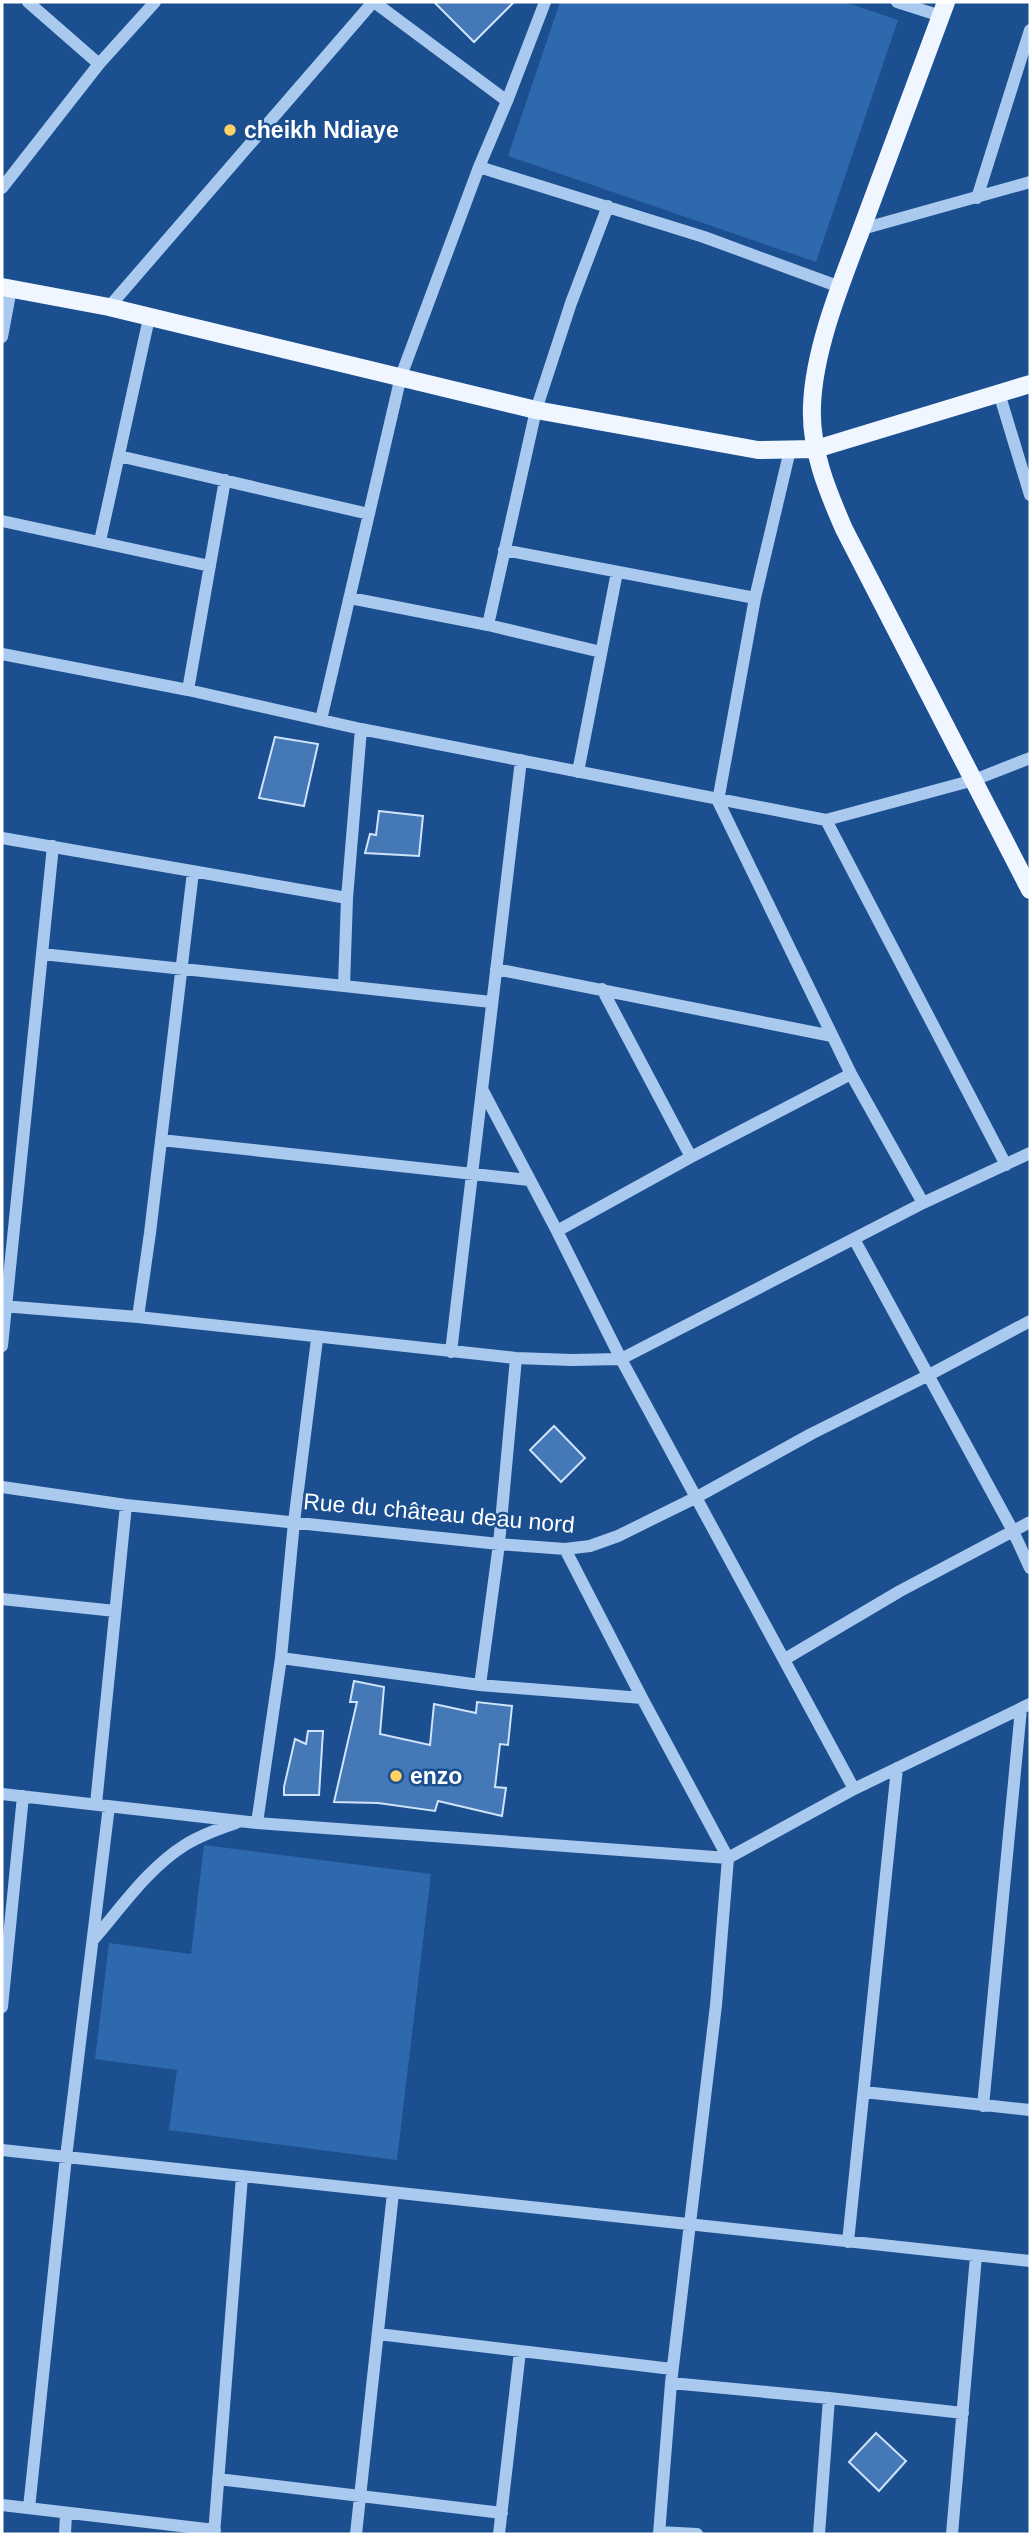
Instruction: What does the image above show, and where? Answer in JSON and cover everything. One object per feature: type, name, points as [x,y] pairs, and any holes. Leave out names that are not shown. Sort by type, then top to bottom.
[{"type":"main road","points":[[943,9],[840,287],[816,370],[812,408],[816,449],[828,494],[844,529],[1030,890]]},
{"type":"main road","points":[[7,288],[109,307],[536,410],[758,450],[816,449],[1030,384]]},
{"type":"street","points":[[29,2],[99,64]]},
{"type":"street","points":[[2,188],[99,64],[155,2]]},
{"type":"street","points":[[109,307],[373,2],[507,101]]},
{"type":"street","points":[[321,719],[401,376],[478,167],[545,2]]},
{"type":"street","points":[[897,2],[943,9]]},
{"type":"street","points":[[977,198],[1030,30]]},
{"type":"street","points":[[478,167],[704,237],[840,287]]},
{"type":"street","points":[[862,229],[1030,182]]},
{"type":"street","points":[[488,625],[536,410],[571,303],[608,206]]},
{"type":"street","points":[[2,337],[7,288]]},
{"type":"street","points":[[100,541],[149,317]]},
{"type":"street","points":[[999,393],[1030,495]]},
{"type":"street","points":[[790,450],[755,598],[718,801],[851,1074],[923,1203]]},
{"type":"street","points":[[119,456],[369,514]]},
{"type":"street","points":[[188,690],[225,480]]},
{"type":"street","points":[[2,521],[210,566]]},
{"type":"street","points":[[504,550],[755,598]]},
{"type":"street","points":[[578,772],[617,572]]},
{"type":"street","points":[[350,598],[488,625],[601,652]]},
{"type":"street","points":[[2,654],[188,690],[361,729],[718,801],[826,820],[974,780],[1030,758]]},
{"type":"street","points":[[344,986],[347,898],[361,729]]},
{"type":"street","points":[[451,1352],[521,760]]},
{"type":"street","points":[[826,820],[1006,1165]]},
{"type":"street","points":[[2,838],[347,898]]},
{"type":"street","points":[[2,1346],[53,846]]},
{"type":"street","points":[[138,1317],[193,872]]},
{"type":"street","points":[[42,954],[491,1002]]},
{"type":"street","points":[[496,969],[832,1035]]},
{"type":"street","points":[[602,989],[691,1157]]},
{"type":"street","points":[[558,1231],[691,1157],[851,1074]]},
{"type":"street","points":[[482,1089],[558,1231],[621,1359],[854,1789]]},
{"type":"street","points":[[161,1140],[529,1180]]},
{"type":"street","points":[[4,1306],[138,1317],[516,1359],[621,1359],[923,1203],[1030,1153]]},
{"type":"street","points":[[854,1239],[1013,1531],[1030,1568]]},
{"type":"street","name":"Rue du château deau nord","points":[[2,1487],[126,1505],[499,1544],[565,1549],[590,1546],[618,1536],[697,1497],[811,1434],[1030,1321]]},
{"type":"street","points":[[257,1823],[281,1658],[294,1522],[317,1339]]},
{"type":"street","points":[[480,1685],[499,1544],[516,1359]]},
{"type":"street","points":[[29,2508],[92,1940],[115,1611],[126,1505]]},
{"type":"street","points":[[785,1659],[900,1591],[1030,1522]]},
{"type":"street","points":[[565,1549],[728,1858],[716,2005],[670,2383],[659,2533],[698,2534]]},
{"type":"street","points":[[2,1599],[115,1611]]},
{"type":"street","points":[[281,1658],[480,1685],[642,1698]]},
{"type":"street","points":[[2,1794],[257,1823],[728,1858],[854,1789],[1026,1707]]},
{"type":"street","points":[[983,2106],[1026,1707]]},
{"type":"street","points":[[848,2242],[897,1768]]},
{"type":"street","points":[[2,2007],[23,1796]]},
{"type":"street","points":[[92,1940],[144,1881],[184,1846],[210,1832],[242,1821]]},
{"type":"street","points":[[864,2092],[1030,2110]]},
{"type":"street","points":[[2,2150],[1030,2261]]},
{"type":"street","points":[[2,2505],[214,2532],[242,2176]]},
{"type":"street","points":[[356,2534],[393,2193]]},
{"type":"street","points":[[952,2534],[976,2256]]},
{"type":"street","points":[[378,2334],[672,2370]]},
{"type":"street","points":[[499,2534],[520,2351]]},
{"type":"street","points":[[670,2383],[963,2413]]},
{"type":"street","points":[[819,2534],[829,2398]]},
{"type":"street","points":[[218,2479],[502,2513]]},
{"type":"street","points":[[65,2534],[66,2514]]},
{"type":"shaded area","points":[[560,2],[845,2],[898,20],[816,262],[508,156]]},
{"type":"shaded area","points":[[204,1845],[431,1874],[397,2160],[169,2130],[177,2070],[95,2059],[109,1943],[191,1954]]},
{"type":"building","points":[[434,2],[514,2],[474,42]]},
{"type":"building","points":[[275,737],[318,744],[304,806],[259,798]]},
{"type":"building","points":[[379,811],[423,816],[419,856],[365,853],[370,834],[376,835]]},
{"type":"building","points":[[554,1426],[585,1458],[561,1482],[530,1450]]},
{"type":"building","points":[[354,1681],[384,1687],[380,1734],[430,1745],[434,1704],[476,1713],[477,1702],[512,1706],[508,1745],[500,1744],[495,1787],[506,1788],[502,1816],[438,1801],[435,1811],[378,1803],[334,1802],[357,1702],[350,1702]]},
{"type":"building","points":[[308,1731],[323,1731],[319,1795],[284,1795],[295,1739],[306,1744]]},
{"type":"building","points":[[876,2433],[906,2461],[879,2491],[849,2462]]},
{"type":"place","name":"cheikh Ndiaye","points":[[230,130]]},
{"type":"place","name":"enzo","points":[[396,1776]]}]
